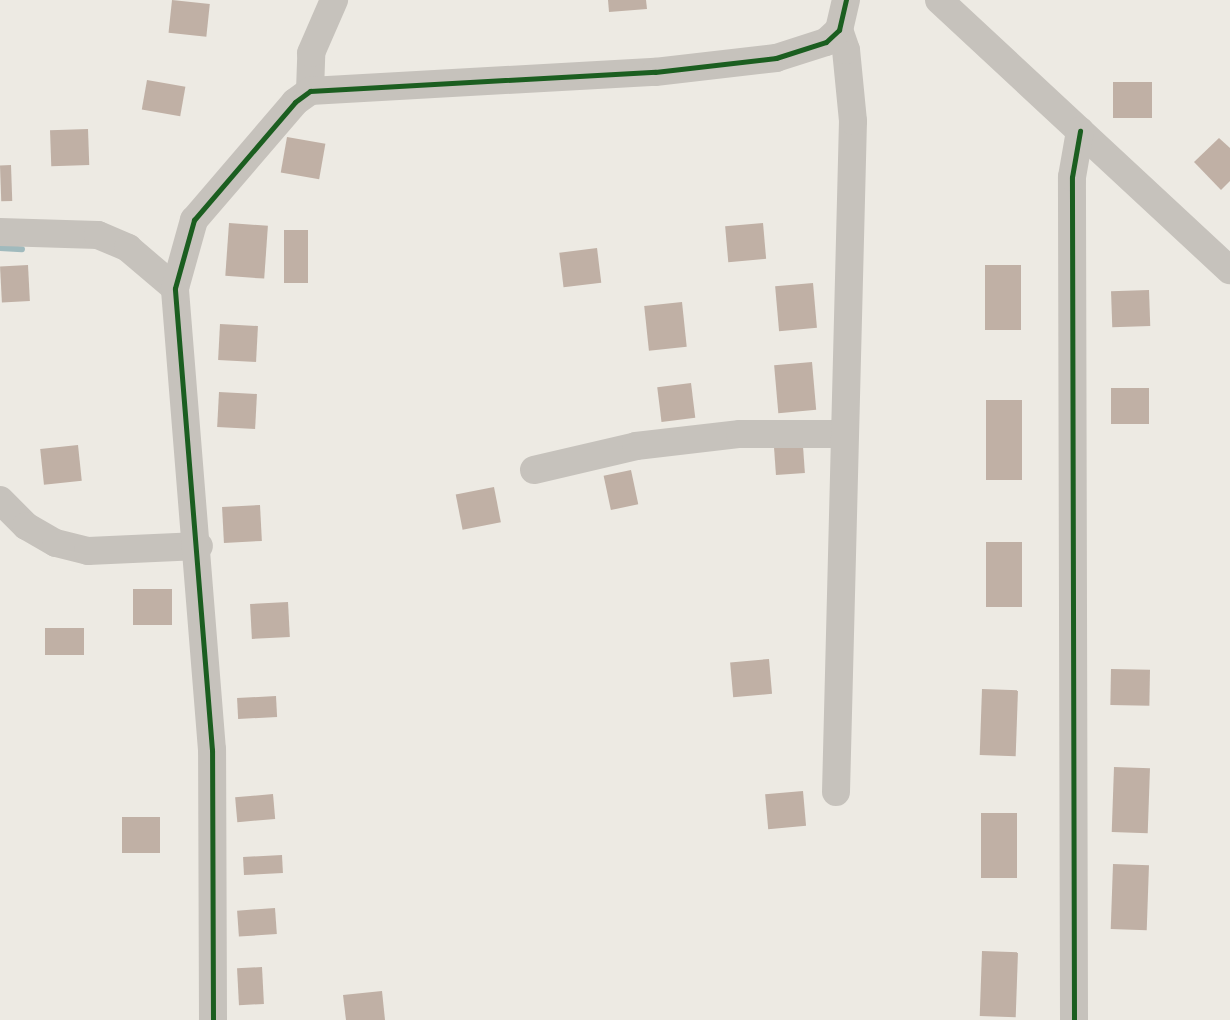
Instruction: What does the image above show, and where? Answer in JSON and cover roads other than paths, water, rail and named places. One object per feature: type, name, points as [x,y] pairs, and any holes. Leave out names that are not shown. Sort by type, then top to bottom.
[{"type":"street","points":[[310,91],[311,53],[334,0]]},
{"type":"street","points":[[836,792],[844,434],[852,301],[853,121],[846,50],[839,30],[846,0]]},
{"type":"street","points":[[939,0],[1230,270]]},
{"type":"street","points":[[213,1020],[212,750],[199,546],[182,399],[175,288],[194,220],[295,102],[310,91],[655,72],[776,58],[826,42],[839,30]]},
{"type":"street","points":[[1074,1020],[1072,176],[1080,131]]},
{"type":"street","points":[[0,232],[98,235],[128,248],[175,288]]},
{"type":"street","points":[[534,470],[636,446],[740,434],[844,434]]},
{"type":"street","points":[[0,500],[26,526],[56,543],[88,552],[199,546]]},
{"type":"waterway","points":[[0,248],[22,249]]}]
